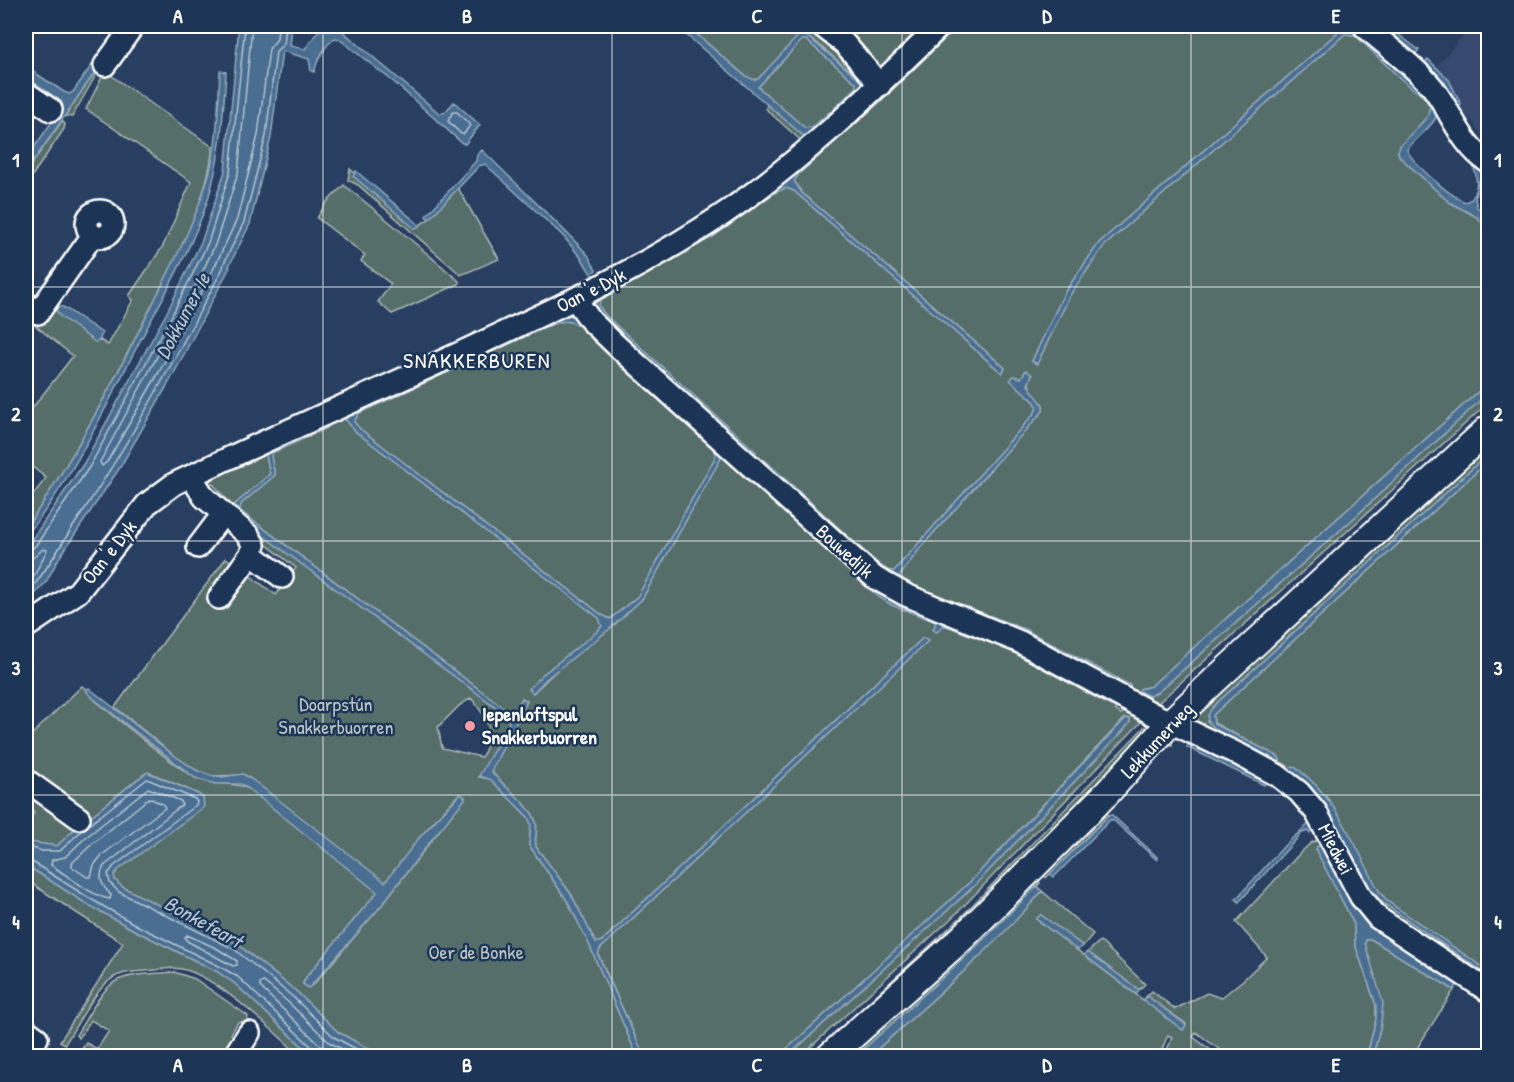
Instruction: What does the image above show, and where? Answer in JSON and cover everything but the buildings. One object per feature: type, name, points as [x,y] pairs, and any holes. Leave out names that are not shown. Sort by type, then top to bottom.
[{"type":"main road","name":"Lekkumerweg","points":[[830,1056],[962,938],[1107,793],[1171,722],[1488,429]]},
{"type":"street","points":[[105,65],[133,26]]},
{"type":"street","points":[[822,26],[845,44],[880,85]]},
{"type":"street","name":"Oan 'e Dyk","points":[[26,627],[78,592],[147,504],[174,484],[576,299],[655,257],[746,199],[880,85],[940,26]]},
{"type":"street","points":[[1364,26],[1432,88],[1467,142],[1488,162]]},
{"type":"street","points":[[26,93],[51,110]]},
{"type":"street","points":[[26,304],[38,313],[93,235]]},
{"type":"street","name":"Bouwedijk","points":[[576,299],[591,321],[616,345],[875,578],[906,595],[1020,642],[1171,722]]},
{"type":"street","points":[[191,476],[204,497],[253,540],[251,554],[219,598]]},
{"type":"street","points":[[198,547],[223,514]]},
{"type":"street","points":[[251,554],[282,577]]},
{"type":"street","name":"Miedwei","points":[[1171,722],[1267,769],[1299,792],[1321,820],[1361,897],[1378,918],[1488,992]]},
{"type":"street","points":[[26,780],[79,818]]},
{"type":"street","points":[[234,1056],[249,1033]]},
{"type":"shaded area","points":[[1471,26],[1488,26],[1488,144],[1471,120],[1467,121],[1458,106],[1459,99],[1449,80],[1437,66]]},
{"type":"green space","points":[[687,26],[816,26],[856,62],[862,71],[866,89],[856,102],[806,145],[768,111],[767,104],[806,138],[833,116],[830,112],[812,127],[805,128],[758,87],[802,40],[806,40],[856,83],[856,88],[836,107],[838,110],[859,93],[862,85],[859,79],[817,43],[802,34],[758,79],[750,80]]},
{"type":"green space","points":[[827,26],[922,26],[885,63],[888,65],[886,74]]},
{"type":"green space","points":[[947,26],[953,26],[837,136],[775,188],[698,242],[610,290],[596,301],[597,310],[623,338],[752,455],[756,452],[605,315],[599,306],[600,300],[714,236],[776,192],[786,188],[794,191],[1002,373],[1005,368],[802,193],[794,181],[798,174],[879,103],[958,26],[1341,26],[1338,32],[1099,243],[1065,292],[1032,361],[1037,364],[1070,295],[1103,247],[1345,34],[1355,35],[1401,79],[1425,98],[1430,106],[1428,116],[1400,146],[1398,152],[1400,157],[1449,202],[1477,217],[1488,230],[1488,383],[1151,686],[1140,689],[1139,691],[1149,696],[1158,692],[1354,518],[1488,393],[1488,403],[1156,705],[1145,703],[1021,637],[914,593],[878,574],[598,321],[591,309],[592,299],[599,291],[657,260],[723,219],[786,174],[861,109]],"holes":[[[1026,371],[1032,375],[1030,388],[1043,405],[1043,411],[920,548],[898,578],[915,587],[1024,629],[1130,685],[1129,688],[1051,645],[999,621],[898,582],[877,567],[762,464],[765,461],[878,564],[889,571],[894,571],[1035,413],[1037,406],[1035,402],[1011,380],[1014,376],[1021,378]]]},
{"type":"green space","points":[[112,47],[72,117],[65,116]]},
{"type":"green space","points":[[105,71],[213,147],[204,191],[169,273],[91,422],[60,476],[26,528],[26,504],[46,478],[26,462],[26,416],[73,356],[36,326],[52,304],[57,308],[56,310],[108,345],[133,300],[129,296],[163,246],[191,182],[86,109]]},
{"type":"green space","points":[[62,121],[65,124],[64,129],[26,185],[26,172]]},
{"type":"green space","points":[[350,169],[415,228],[429,219],[458,188],[499,259],[461,275],[358,185],[348,180]]},
{"type":"green space","points":[[344,185],[459,281],[459,284],[392,314],[378,302],[391,284],[361,261],[365,255],[317,218],[326,203]]},
{"type":"green space","points":[[561,311],[571,311],[582,317],[882,588],[1008,641],[1072,673],[1119,699],[1115,710],[1121,714],[1131,707],[1146,717],[957,913],[801,1056],[788,1056],[973,887],[1123,731],[1130,719],[1125,718],[969,883],[779,1056],[644,1056],[598,954],[600,949],[928,641],[923,638],[602,941],[596,943],[571,894],[536,847],[536,826],[529,809],[491,771],[527,701],[522,698],[515,712],[507,710],[239,510],[242,503],[275,475],[272,453],[327,428],[326,425],[267,452],[270,474],[232,507],[231,511],[508,716],[509,724],[479,777],[491,779],[528,817],[531,824],[529,845],[568,902],[589,944],[637,1056],[381,1056],[338,1032],[297,992],[237,944],[122,887],[115,880],[114,875],[118,870],[203,807],[203,798],[198,794],[151,773],[144,774],[57,846],[30,842],[26,837],[26,828],[34,813],[26,807],[26,740],[82,686],[97,702],[180,768],[199,780],[243,786],[249,789],[378,892],[304,980],[303,984],[307,987],[313,985],[381,906],[465,797],[459,794],[419,838],[385,883],[245,775],[212,776],[196,770],[172,754],[115,707],[226,558],[276,595],[296,568],[267,545],[260,552],[260,543],[256,536],[217,505],[225,498],[212,483],[204,488],[202,482],[204,475],[328,420],[334,423],[340,421],[343,412]],"holes":[[[566,315],[574,316],[586,326],[704,434],[700,436],[584,329],[565,321],[546,327],[359,413],[354,422],[610,619],[638,596],[715,458],[716,453],[712,446],[716,444],[742,467],[740,470],[721,458],[642,599],[612,627],[559,668],[533,693],[529,689],[542,675],[598,631],[602,626],[599,618],[355,431],[345,419],[353,412],[545,322]],[[751,475],[883,593],[894,600],[1014,647],[1114,700],[1111,706],[1011,651],[947,626],[942,626],[937,631],[933,630],[936,623],[934,621],[892,605],[879,597],[748,479]],[[471,698],[482,712],[488,726],[488,741],[481,757],[442,748],[438,727],[460,705]]]},
{"type":"green space","points":[[1488,440],[1488,454],[1217,703],[1207,721],[1280,761],[1279,757],[1214,723],[1213,715],[1488,461],[1488,971],[1387,901],[1379,891],[1329,800],[1297,769],[1331,815],[1362,873],[1382,902],[1488,975],[1488,987],[1390,923],[1282,774],[1288,766],[1281,762],[1276,770],[1200,727],[1198,719],[1199,707]]},
{"type":"green space","points":[[1149,722],[1151,727],[1022,867],[822,1056],[810,1056],[961,917]]},
{"type":"green space","points":[[1173,735],[1172,745],[1168,745],[1104,810],[1109,815],[1046,878],[1042,873]]},
{"type":"green space","points":[[1323,838],[1356,896],[1458,983],[1364,920],[1323,843],[1317,847],[1316,850],[1354,924],[1355,944],[1376,1005],[1376,1019],[1367,1056],[1228,1056],[1196,1032],[1193,1037],[1219,1056],[1165,1056],[1172,1037],[1168,1035],[1159,1056],[870,1056],[980,956],[1042,891],[1093,934],[1083,946],[1041,915],[1036,919],[1183,1030],[1186,1024],[1147,996],[1152,991],[1175,1009],[1207,993],[1221,998],[1243,980],[1267,957],[1236,922],[1302,851],[1311,843]]},
{"type":"green space","points":[[26,865],[136,931],[216,971],[234,983],[313,1056],[300,1056],[246,1007],[214,984],[199,975],[176,968],[131,972],[114,977],[98,993],[65,1044],[60,1041],[123,943],[26,880]]},
{"type":"green space","points":[[1036,880],[1040,883],[971,952],[856,1056],[838,1056]]},
{"type":"green space","points":[[1371,939],[1454,990],[1412,1056],[1373,1056],[1381,1024],[1365,943],[1366,940]]},
{"type":"green space","points":[[1100,941],[1145,984],[1139,990],[1088,952]]},
{"type":"green space","points":[[174,972],[195,979],[248,1016],[247,1021],[238,1022],[231,1034],[237,1038],[225,1056],[84,1056],[79,1053],[86,1043],[97,1049],[109,1031],[91,1020],[79,1038],[76,1035],[106,989],[118,980],[131,976]]},
{"type":"water","points":[[119,26],[127,26],[26,172],[26,159],[63,106],[61,101],[26,77],[26,67],[69,94],[73,92]]},
{"type":"water","name":"Dokkumer Ie","points":[[239,26],[292,26],[290,46],[305,49],[322,26],[339,26],[439,113],[444,113],[454,102],[480,125],[465,144],[462,143],[395,83],[339,39],[335,38],[331,41],[319,58],[314,72],[311,71],[309,59],[282,51],[271,137],[250,224],[171,379],[119,469],[59,558],[46,582],[26,604],[26,548],[84,463],[167,312],[202,240],[225,171]]},
{"type":"water","points":[[676,26],[687,26],[744,75],[754,80],[758,79],[799,35],[805,35],[859,79],[862,83],[861,90],[838,111],[835,107],[856,88],[856,83],[806,40],[802,40],[758,87],[805,128],[812,127],[830,112],[833,116],[806,138]]},
{"type":"water","points":[[953,26],[958,26],[794,181],[802,193],[1005,368],[1002,373],[794,191],[786,188],[776,192],[714,236],[600,300],[599,306],[605,315],[756,452],[753,455],[623,338],[597,310],[596,301],[876,101]]},
{"type":"water","points":[[1341,26],[1352,26],[1372,43],[1416,83],[1435,107],[1437,115],[1435,119],[1407,150],[1411,157],[1442,187],[1465,202],[1472,199],[1476,190],[1477,207],[1488,215],[1488,230],[1477,217],[1449,202],[1400,157],[1398,152],[1400,146],[1428,116],[1430,106],[1425,98],[1401,79],[1355,35],[1345,34],[1103,247],[1070,295],[1037,364],[1032,361],[1065,292],[1099,243],[1338,32]]},
{"type":"water","points":[[1374,26],[1390,26],[1419,50],[1414,55]]},
{"type":"water","points":[[1428,59],[1449,80],[1461,104],[1456,108],[1423,64]]},
{"type":"water","points":[[220,71],[226,72],[218,154],[212,186],[201,219],[88,442],[59,490],[26,536],[26,528],[76,450],[106,396],[190,226],[213,159]]},
{"type":"water","points":[[1454,139],[1488,171],[1488,176],[1483,175],[1476,190],[1476,174],[1473,167],[1452,141]]},
{"type":"water","points":[[482,150],[588,255],[596,270],[591,274],[563,236],[485,164],[479,166],[429,219],[426,216],[476,161],[477,155]]},
{"type":"water","points":[[356,171],[419,227],[414,228],[353,176]]},
{"type":"water","points":[[59,306],[102,333],[99,341],[95,342],[60,316],[56,310]]},
{"type":"water","points":[[566,315],[574,316],[586,326],[705,434],[700,436],[584,329],[565,321],[546,327],[359,413],[354,422],[610,619],[638,596],[715,458],[716,453],[712,446],[716,444],[740,470],[721,458],[642,599],[612,627],[546,679],[533,693],[529,689],[542,675],[598,631],[602,626],[599,618],[355,431],[345,419],[353,412]]},
{"type":"water","points":[[1026,370],[1032,375],[1028,385],[1043,405],[1043,411],[920,548],[898,578],[915,587],[1024,629],[1130,685],[1129,688],[1051,645],[999,621],[914,590],[877,567],[762,464],[765,460],[878,564],[889,571],[894,571],[1035,413],[1037,406],[1035,402],[1010,380],[1014,376],[1021,378]]},
{"type":"water","points":[[1488,383],[1488,393],[1354,518],[1158,692],[1149,696],[1139,691],[1151,686]]},
{"type":"water","points":[[326,425],[328,427],[272,453],[275,475],[242,503],[239,510],[507,710],[515,712],[522,698],[527,701],[491,771],[529,809],[536,826],[536,847],[571,894],[596,943],[602,941],[923,638],[928,641],[600,949],[598,955],[644,1056],[637,1056],[589,944],[568,902],[529,845],[531,824],[528,817],[491,780],[479,776],[509,724],[508,716],[232,513],[232,507],[270,474],[267,452]]},
{"type":"water","points":[[1488,454],[1488,461],[1213,715],[1214,724],[1279,757],[1280,761],[1214,728],[1207,718],[1217,703]]},
{"type":"water","points":[[751,475],[866,580],[1014,647],[1114,700],[1111,706],[1011,651],[947,626],[942,626],[937,632],[933,630],[936,623],[934,621],[892,605],[879,597],[748,478]]},
{"type":"water","points":[[89,688],[172,754],[196,770],[222,777],[243,774],[254,781],[385,882],[419,838],[460,794],[465,799],[381,906],[309,988],[303,984],[307,976],[377,892],[249,789],[241,784],[215,784],[195,778],[94,699],[87,692]]},
{"type":"water","points":[[1126,718],[1130,719],[1130,722],[1123,731],[973,887],[788,1056],[779,1056],[969,883]]},
{"type":"water","points":[[1189,741],[1267,780],[1264,785],[1187,747]]},
{"type":"water","points":[[1293,766],[1308,777],[1333,806],[1379,891],[1387,901],[1488,971],[1488,975],[1382,902],[1372,891],[1326,808],[1289,769]]},
{"type":"water","points":[[147,772],[198,794],[203,798],[204,807],[118,870],[114,875],[115,880],[122,887],[237,944],[297,992],[338,1032],[381,1056],[313,1056],[234,983],[216,971],[85,903],[26,865],[26,837],[30,842],[57,846],[76,828]]},
{"type":"water","points":[[1109,815],[1112,815],[1158,858],[1157,860],[1113,820],[1110,820],[1054,877],[1050,874]]},
{"type":"water","points":[[1311,822],[1315,828],[1309,833],[1308,831],[1302,833],[1239,902],[1236,899],[1285,845]]},
{"type":"water","points":[[1324,843],[1364,920],[1458,983],[1454,990],[1371,939],[1366,940],[1383,1003],[1381,1024],[1373,1056],[1367,1056],[1376,1019],[1376,1005],[1355,944],[1354,924],[1316,850]]},
{"type":"water","points":[[1037,886],[1042,891],[1002,935],[959,976],[870,1056],[856,1056],[971,952]]},
{"type":"water","points":[[1041,915],[1083,946],[1077,950],[1036,919]]},
{"type":"water","points":[[1088,952],[1139,990],[1136,994],[1084,955]]},
{"type":"water","points":[[1147,996],[1186,1025],[1183,1030],[1143,1000]]},
{"type":"place","name":"Iepenloftspul Snakkerbuorren","points":[[470,726]]},
{"type":"district","name":"SNAKKERBUREN","points":[[477,360]]},
{"type":"park label","name":"Doarpstún Snakkerbuorren","points":[[336,716]]},
{"type":"park label","name":"Oer de Bonke","points":[[476,952]]},
{"type":"water label","name":"Bonkefeart","points":[[203,922]]}]
